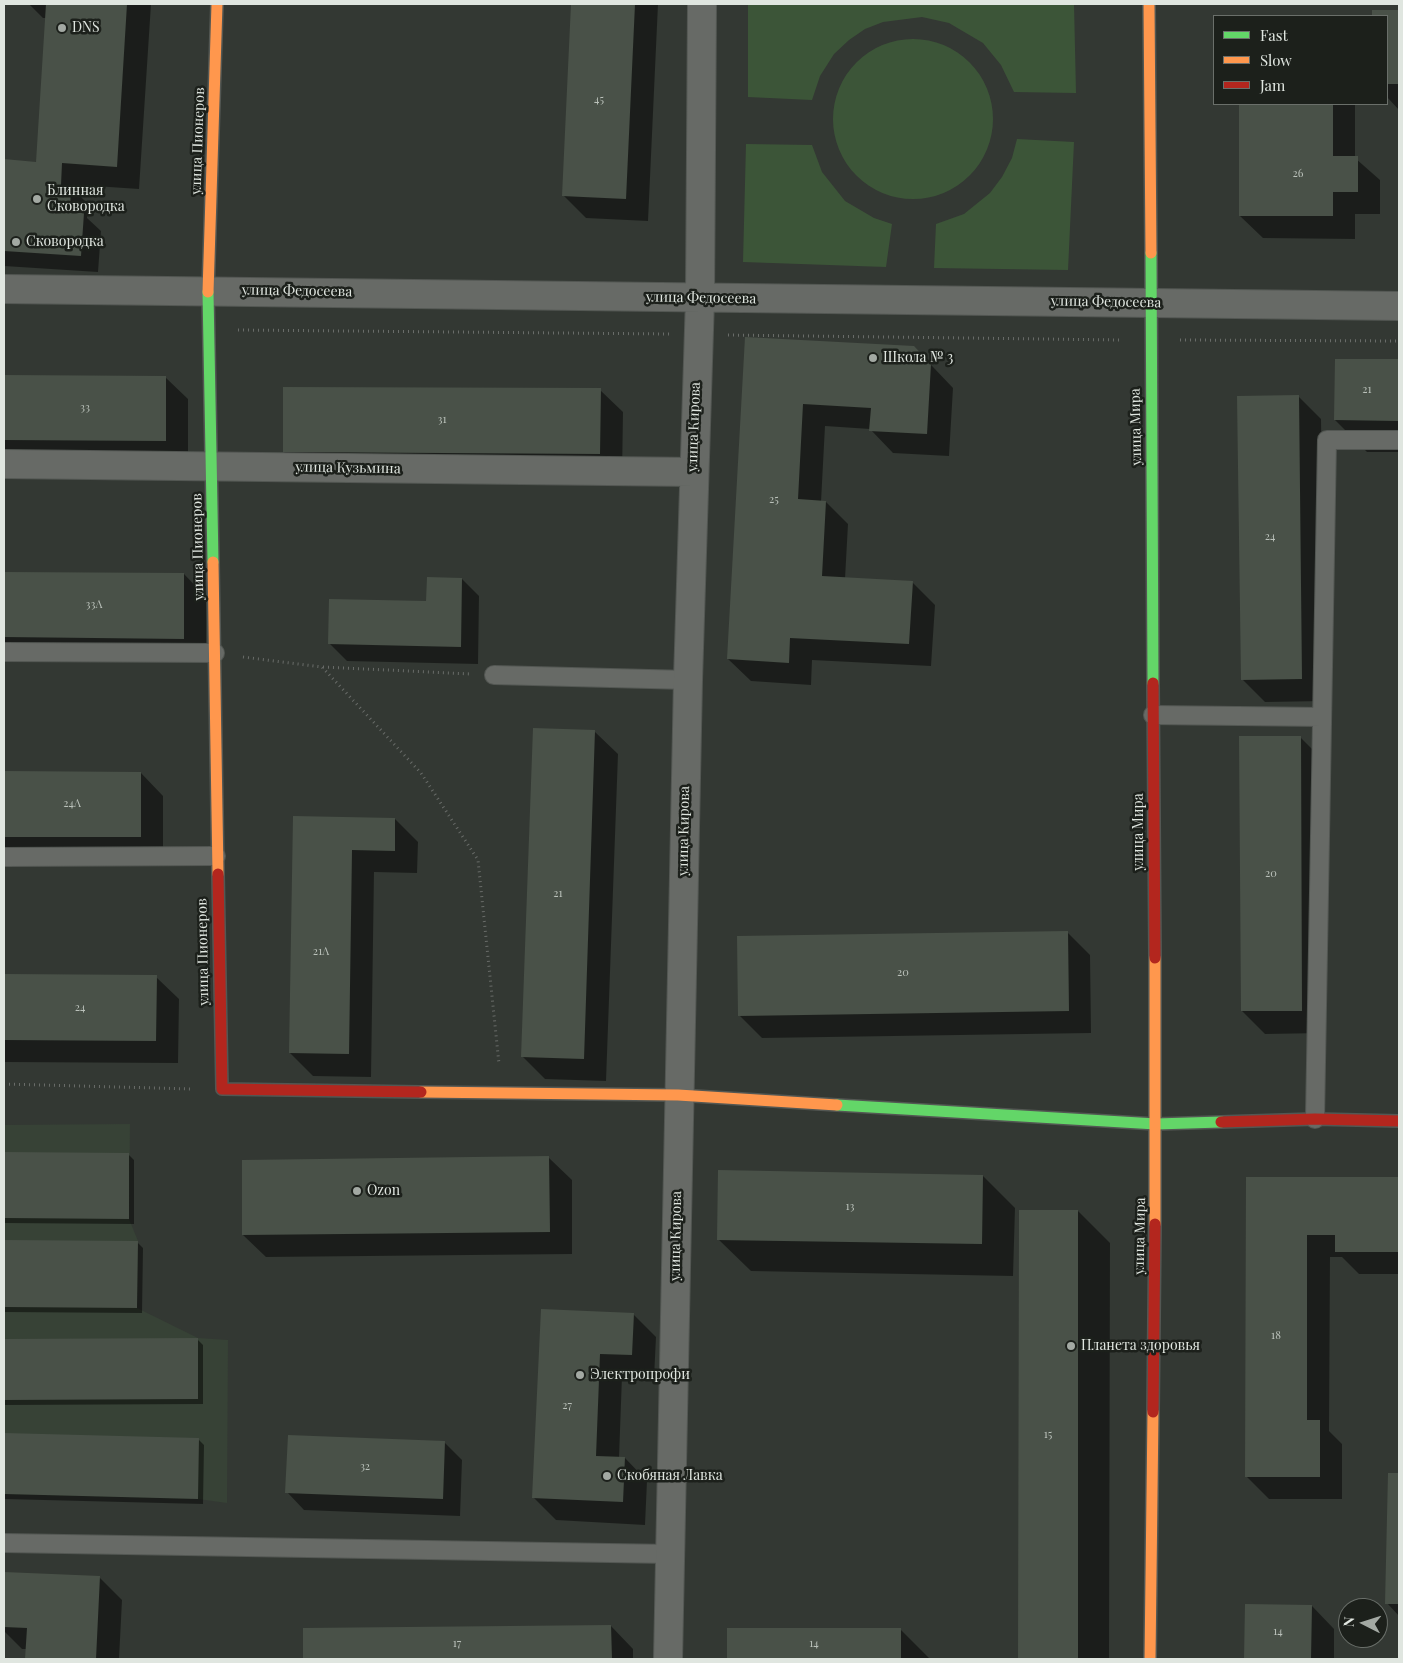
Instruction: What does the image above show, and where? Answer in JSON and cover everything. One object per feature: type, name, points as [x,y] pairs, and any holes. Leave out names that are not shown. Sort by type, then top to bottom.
[{"type":"street","name":"улица Пионеров","points":[[217,4],[208,290],[215,653],[216,856],[222,1090]]},
{"type":"street","name":"улица Кирова","points":[[668,1659],[692,472],[700,298],[702,4]]},
{"type":"street","name":"улица Мира","points":[[1149,4],[1156,1124],[1150,1659]]},
{"type":"street","name":"улица Федосеева","points":[[4,289],[1399,306]]},
{"type":"street","name":"улица Кузьмина","points":[[4,464],[692,472]]},
{"type":"street","points":[[222,1090],[678,1094],[1156,1124],[1315,1119],[1399,1121]]},
{"type":"lane","points":[[1315,1119],[1327,440],[1399,440]]},
{"type":"lane","points":[[4,652],[215,653]]},
{"type":"lane","points":[[494,675],[688,680]]},
{"type":"lane","points":[[1153,715],[1322,717]]},
{"type":"lane","points":[[4,856],[216,856]]},
{"type":"lane","points":[[4,1543],[670,1554]]},
{"type":"path","points":[[1150,340],[1399,341]]},
{"type":"path","points":[[215,653],[322,667],[494,675]]},
{"type":"path","points":[[322,667],[421,773],[478,860],[502,1093]]},
{"type":"path","points":[[4,1084],[222,1090]]},
{"type":"shaded area","points":[[130,1124],[129,1219],[138,1241],[137,1308],[198,1338],[228,1340],[227,1503],[198,1499],[4,1494],[4,1125]]},
{"type":"green space","points":[[748,4],[1074,4],[1076,93],[1014,92],[1001,65],[983,43],[949,23],[922,17],[883,22],[865,29],[849,40],[834,54],[820,76],[812,100],[748,97]]},
{"type":"green space","points":[[921,39],[951,48],[970,62],[980,74],[987,88],[992,103],[992,135],[987,150],[980,164],[970,176],[958,186],[936,196],[921,199],[905,199],[890,196],[868,186],[846,164],[834,135],[833,111],[836,96],[846,74],[868,52],[897,40]]},
{"type":"green space","points":[[1017,139],[1074,142],[1068,270],[934,268],[936,224],[964,214],[990,193],[1002,177],[1012,158]]},
{"type":"green space","points":[[746,144],[812,145],[822,172],[845,201],[874,218],[892,224],[886,267],[743,262]]},
{"type":"building","points":[[46,4],[127,4],[117,167],[62,163],[61,185],[71,185],[70,212],[84,213],[81,256],[4,251],[4,159],[36,162]]},
{"type":"building","points":[[571,4],[635,4],[626,199],[562,196]]},
{"type":"building","points":[[1372,10],[1399,10],[1399,84],[1388,84],[1388,15],[1372,15]]},
{"type":"building","points":[[1239,105],[1333,105],[1333,156],[1358,156],[1358,192],[1333,192],[1333,216],[1239,216]]},
{"type":"building","points":[[745,337],[914,346],[931,364],[927,434],[869,431],[871,408],[803,404],[798,499],[826,501],[822,576],[913,581],[909,644],[790,638],[789,663],[727,659]]},
{"type":"building","points":[[1335,359],[1399,359],[1399,421],[1334,420]]},
{"type":"building","points":[[4,375],[166,376],[166,441],[4,440]]},
{"type":"building","points":[[283,387],[601,388],[600,454],[283,452]]},
{"type":"building","points":[[1299,395],[1302,679],[1241,680],[1237,396]]},
{"type":"building","points":[[4,572],[184,573],[184,639],[4,637]]},
{"type":"building","points":[[427,577],[462,578],[461,647],[328,644],[329,599],[426,601]]},
{"type":"building","points":[[533,728],[595,730],[584,1059],[521,1057]]},
{"type":"building","points":[[1239,736],[1301,736],[1302,1011],[1241,1011]]},
{"type":"building","points":[[4,771],[141,772],[141,837],[4,837]]},
{"type":"building","points":[[293,816],[395,818],[395,851],[352,850],[349,1054],[289,1053]]},
{"type":"building","points":[[1068,931],[1069,1011],[738,1016],[737,936]]},
{"type":"building","points":[[4,974],[157,975],[156,1041],[4,1040]]},
{"type":"building","points":[[4,1152],[129,1153],[129,1219],[4,1218]]},
{"type":"building","points":[[549,1156],[550,1232],[242,1235],[242,1160]]},
{"type":"building","points":[[718,1170],[983,1175],[982,1244],[717,1240]]},
{"type":"building","points":[[1246,1177],[1399,1177],[1399,1252],[1335,1252],[1335,1235],[1307,1235],[1307,1420],[1320,1420],[1320,1477],[1245,1477]]},
{"type":"building","points":[[1019,1210],[1078,1210],[1078,1659],[1018,1659]]},
{"type":"building","points":[[4,1240],[138,1241],[137,1308],[4,1307]]},
{"type":"building","points":[[541,1309],[634,1313],[632,1355],[600,1354],[596,1456],[625,1457],[623,1502],[532,1498]]},
{"type":"building","points":[[198,1338],[198,1399],[4,1400],[4,1339]]},
{"type":"building","points":[[4,1433],[199,1438],[198,1499],[4,1494]]},
{"type":"building","points":[[288,1435],[445,1441],[443,1499],[285,1493]]},
{"type":"building","points":[[1388,1473],[1399,1473],[1399,1604],[1388,1604],[1388,1598],[1385,1598]]},
{"type":"building","points":[[4,1572],[100,1576],[96,1659],[25,1659],[27,1628],[4,1627]]},
{"type":"building","points":[[1245,1604],[1312,1605],[1311,1659],[1244,1659]]},
{"type":"building","points":[[611,1625],[612,1659],[303,1659],[303,1628]]},
{"type":"building","points":[[727,1628],[901,1628],[901,1659],[727,1659]]},
{"type":"traffic: fast","points":[[1151,253],[1153,683]]},
{"type":"traffic: fast","points":[[208,292],[213,562]]},
{"type":"traffic: fast","points":[[837,1105],[1156,1124],[1221,1122]]},
{"type":"traffic: slow","points":[[208,292],[217,4]]},
{"type":"traffic: slow","points":[[1149,4],[1151,253]]},
{"type":"traffic: slow","points":[[213,562],[218,874]]},
{"type":"traffic: slow","points":[[1155,958],[1155,1224]]},
{"type":"traffic: slow","points":[[421,1092],[678,1095],[837,1105]]},
{"type":"traffic: slow","points":[[1150,1659],[1153,1412]]},
{"type":"traffic: jam","points":[[1153,683],[1155,958]]},
{"type":"traffic: jam","points":[[218,874],[222,1089],[421,1092]]},
{"type":"traffic: jam","points":[[1221,1122],[1315,1119],[1399,1121]]},
{"type":"traffic: jam","points":[[1153,1412],[1155,1224]]},
{"type":"place","name":"DNS","points":[[62,28]]},
{"type":"place","name":"Блинная Сковородка","points":[[37,199]]},
{"type":"place","name":"Сковородка","points":[[16,242]]},
{"type":"place","name":"Школа № 3","points":[[873,358]]},
{"type":"place","name":"Ozon","points":[[357,1191]]},
{"type":"place","name":"Планета здоровья","points":[[1071,1346]]},
{"type":"place","name":"Электропрофи","points":[[580,1375]]},
{"type":"place","name":"Скобяная Лавка","points":[[607,1476]]}]
